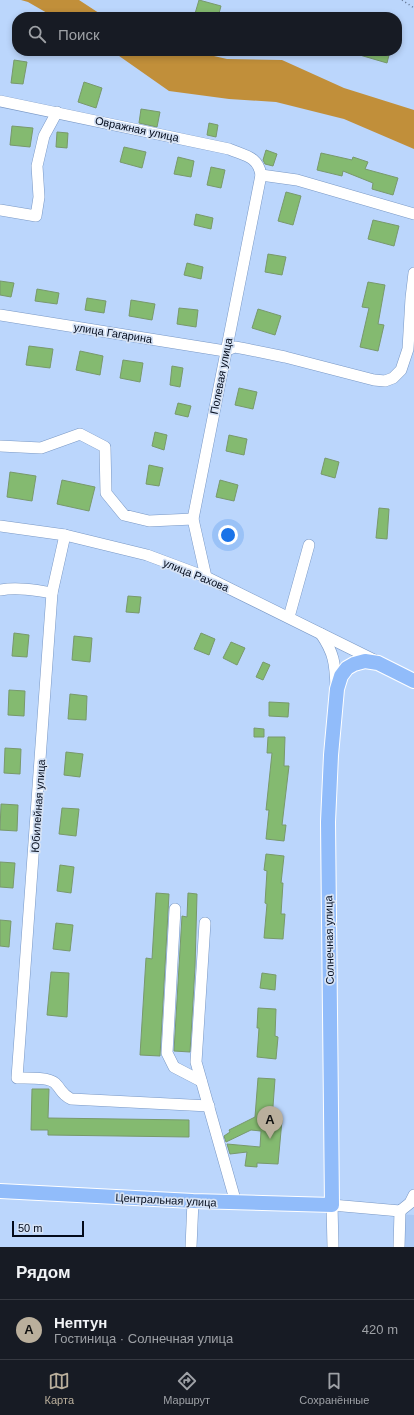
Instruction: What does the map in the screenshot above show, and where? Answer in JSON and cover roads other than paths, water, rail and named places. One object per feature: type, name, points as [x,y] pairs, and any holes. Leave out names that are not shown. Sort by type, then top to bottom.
[{"type":"main road","name":"Солнечная улица","points":[[332,1205],[328,822],[336,689],[341,676],[347,668],[364,661],[378,663]]},
{"type":"main road","points":[[378,663],[414,680]]},
{"type":"main road","name":"Центральная улица","points":[[0,1191],[192,1202],[332,1205]]},
{"type":"street","name":"Овражная улица","points":[[0,101],[229,149],[255,160],[260,168],[261,175]]},
{"type":"street","points":[[0,210],[36,216],[39,197],[37,166],[44,136],[57,112]]},
{"type":"street","points":[[261,175],[297,180],[414,214]]},
{"type":"street","name":"Полевая улица","points":[[206,577],[193,519],[261,175]]},
{"type":"street","name":"улица Гагарина","points":[[0,315],[225,351],[235,347],[285,357],[374,380],[385,381],[393,378],[401,370],[408,349],[414,273]]},
{"type":"street","points":[[0,446],[41,448],[80,434],[105,447],[106,493],[124,515],[149,521],[193,519]]},
{"type":"street","name":"улица Рахова","points":[[0,526],[65,535],[147,555],[206,577],[289,617],[378,663]]},
{"type":"street","name":"Юбилейная улица","points":[[65,535],[52,593],[17,1078],[49,1080],[55,1083],[63,1095],[71,1099],[208,1106]]},
{"type":"street","points":[[289,617],[309,545]]},
{"type":"street","points":[[0,590],[8,588],[52,593]]},
{"type":"street","points":[[320,633],[333,654],[336,666],[336,689]]},
{"type":"street","points":[[175,909],[167,1053],[174,1067],[201,1081]]},
{"type":"street","points":[[205,923],[196,1062],[236,1203]]},
{"type":"street","points":[[332,1205],[400,1211],[410,1203],[414,1195]]},
{"type":"street","points":[[191,1247],[192,1202]]},
{"type":"street","name":"Солнечная улица","points":[[332,1205],[333,1247]]},
{"type":"street","points":[[399,1247],[400,1211]]},
{"type":"place","name":"Нептун","points":[[270,1139]]}]
